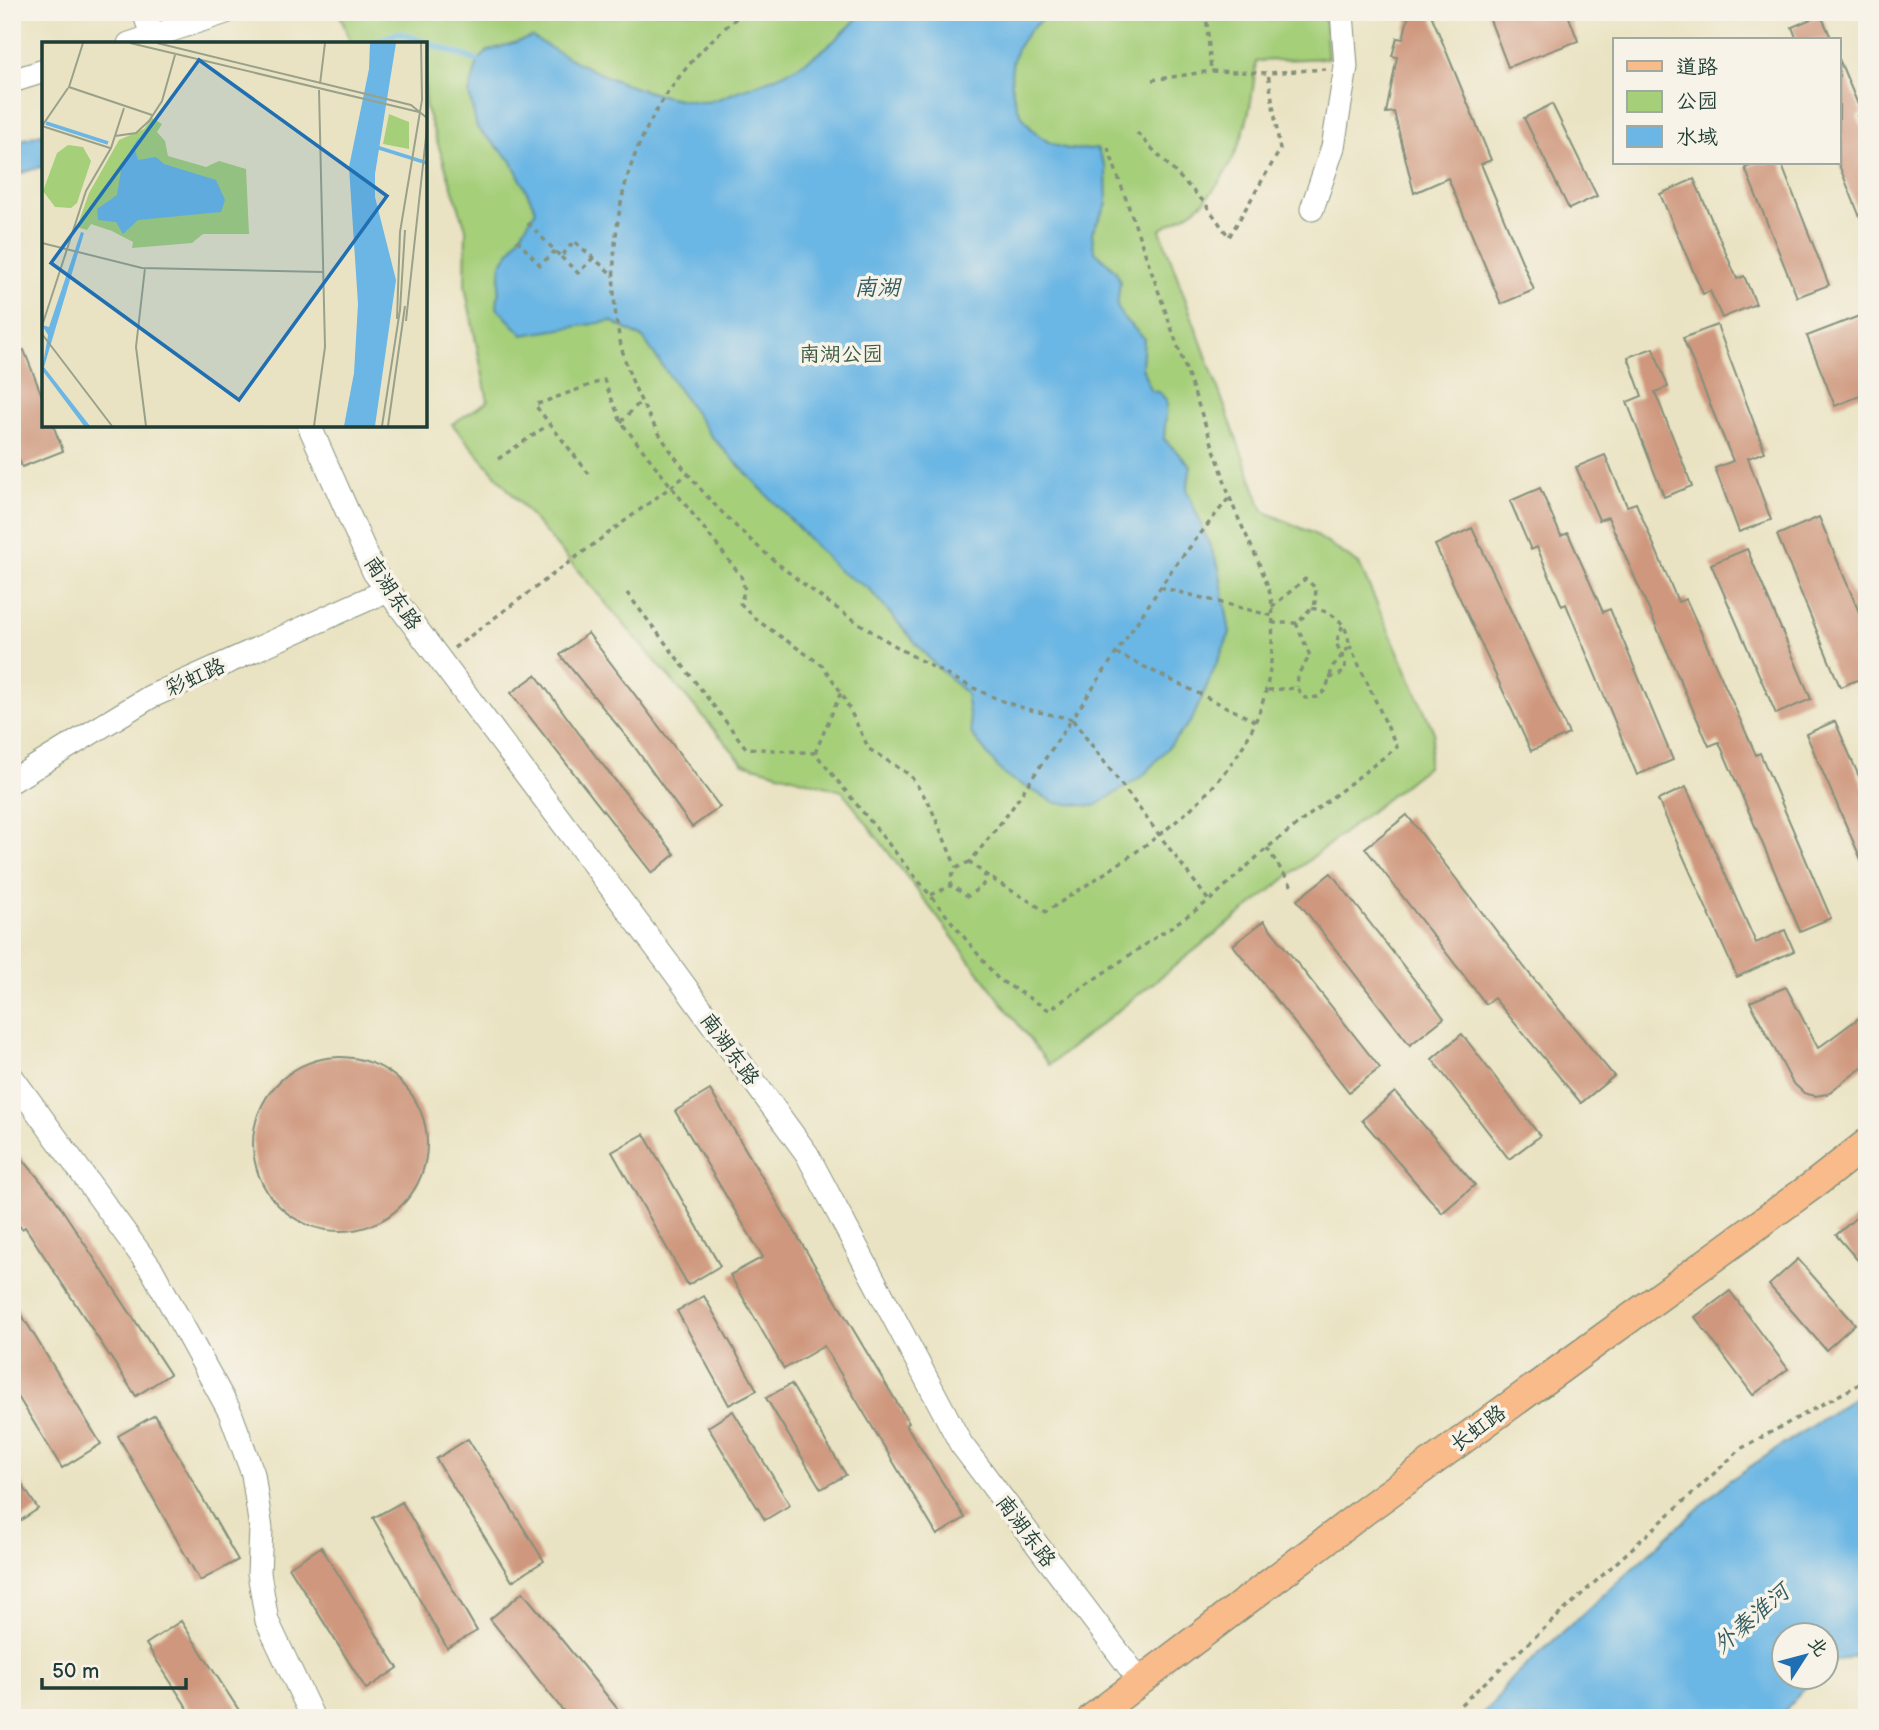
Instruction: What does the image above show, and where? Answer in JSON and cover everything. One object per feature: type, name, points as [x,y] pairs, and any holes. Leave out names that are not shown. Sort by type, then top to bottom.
[{"type":"main road","name":"长虹路","points":[[1092,1718],[1366,1510],[1816,1183],[1867,1143]]},
{"type":"street","points":[[144,12],[153,40],[226,12]]},
{"type":"street","points":[[1312,209],[1333,146],[1346,67],[1342,12]]},
{"type":"street","points":[[12,82],[42,72]]},
{"type":"street","name":"南湖东路","points":[[310,427],[374,572],[807,1154],[961,1444],[1140,1681]]},
{"type":"street","name":"彩虹路","points":[[12,781],[150,697],[388,590]]},
{"type":"street","points":[[12,1076],[152,1270],[230,1412],[253,1474],[261,1529],[259,1573],[267,1621],[313,1718]]},
{"type":"path","points":[[744,12],[719,31],[675,82],[652,117],[631,163],[615,240],[614,276],[625,359],[641,401],[688,474],[772,562],[829,603],[929,664],[1002,701],[1072,719],[1209,901]]},
{"type":"path","points":[[1206,12],[1211,71]]},
{"type":"path","points":[[1152,80],[1211,71],[1268,73],[1346,67]]},
{"type":"path","points":[[1137,133],[1204,202],[1228,237],[1280,150],[1268,73]]},
{"type":"path","points":[[970,862],[985,875],[1018,891],[1046,912],[1161,834],[1214,787],[1240,754],[1257,722],[1268,690],[1273,623],[1270,591],[1228,498],[1222,472],[1108,148]]},
{"type":"path","points":[[528,223],[578,273],[593,258]]},
{"type":"path","points":[[517,240],[540,265],[555,251]]},
{"type":"path","points":[[561,257],[574,241],[614,276]]},
{"type":"path","points":[[589,474],[548,425],[535,404],[604,380],[621,422],[741,576],[745,590],[740,603],[758,621],[822,666],[841,692],[869,750],[910,775],[929,803],[956,867]]},
{"type":"path","points":[[621,422],[641,401]]},
{"type":"path","points":[[498,459],[548,425]]},
{"type":"path","points":[[439,659],[688,474]]},
{"type":"path","points":[[951,886],[951,877],[956,867],[970,862],[1010,811],[1160,587],[1228,498]]},
{"type":"path","points":[[1272,607],[1305,579],[1316,588],[1315,603],[1296,623],[1273,623]]},
{"type":"path","points":[[1160,587],[1273,616]]},
{"type":"path","points":[[627,593],[746,748],[815,753],[998,979],[1049,1010],[1209,901],[1267,848],[1396,747],[1350,646],[1349,632],[1325,610],[1310,608]]},
{"type":"path","points":[[1296,623],[1310,656],[1298,674],[1297,688],[1305,698],[1319,697],[1326,689],[1333,666],[1350,646]]},
{"type":"path","points":[[1329,678],[1343,674],[1347,669],[1344,654],[1336,643],[1343,624]]},
{"type":"path","points":[[1116,653],[1257,722]]},
{"type":"path","points":[[1268,690],[1297,688]]},
{"type":"path","points":[[815,753],[841,692]]},
{"type":"path","points":[[1267,848],[1293,888]]},
{"type":"path","points":[[951,886],[968,896],[984,885],[985,875]]},
{"type":"path","points":[[931,895],[951,886]]},
{"type":"path","points":[[1446,1718],[1742,1448],[1867,1380]]},
{"type":"green space","name":"南湖公园","points":[[339,12],[1324,12],[1328,58],[1256,61],[1248,117],[1228,169],[1205,200],[1160,230],[1263,511],[1312,533],[1359,564],[1434,732],[1427,767],[1049,1065],[842,791],[743,763],[452,424],[488,401],[465,287],[466,229],[427,111],[427,42],[350,42]]},
{"type":"water","name":"南湖","points":[[863,12],[1052,12],[1033,28],[1018,47],[1011,77],[1018,108],[1036,133],[1049,142],[1080,150],[1097,148],[1106,168],[1107,204],[1092,232],[1094,250],[1116,271],[1120,282],[1117,306],[1123,318],[1144,338],[1142,367],[1150,390],[1160,393],[1167,401],[1164,439],[1191,466],[1187,490],[1219,568],[1230,633],[1192,720],[1144,775],[1095,806],[1056,803],[1005,776],[972,735],[966,693],[933,663],[868,588],[840,572],[711,436],[643,338],[611,321],[523,335],[497,308],[501,265],[536,210],[511,160],[477,128],[469,94],[478,61],[488,51],[532,37],[613,79],[657,94],[706,102],[791,70],[821,52]]},
{"type":"water","points":[[42,134],[42,167],[12,176],[12,143]]},
{"type":"water","name":"外秦淮河","points":[[1867,1389],[1867,1652],[1840,1660],[1840,1622],[1770,1622],[1770,1692],[1801,1692],[1778,1718],[1478,1718],[1497,1700],[1506,1684],[1727,1482]]},
{"type":"building","points":[[1430,12],[1491,160],[1481,164],[1534,290],[1501,304],[1448,178],[1414,193],[1394,112],[1386,113],[1397,57],[1392,56],[1397,38],[1403,39],[1409,14]]},
{"type":"building","points":[[1487,12],[1567,12],[1578,41],[1508,67]]},
{"type":"building","points":[[1821,15],[1831,38],[1796,38],[1792,27]]},
{"type":"building","points":[[1840,61],[1862,114],[1857,116],[1867,141],[1866,232],[1839,165]]},
{"type":"building","points":[[1552,104],[1597,196],[1569,209],[1524,118]]},
{"type":"building","points":[[1755,164],[1781,164],[1829,285],[1797,297],[1745,168]]},
{"type":"building","points":[[1694,179],[1737,279],[1744,276],[1756,304],[1722,318],[1710,291],[1703,294],[1660,194]]},
{"type":"building","points":[[1867,313],[1867,393],[1835,406],[1807,336]]},
{"type":"building","points":[[1717,325],[1765,452],[1748,458],[1771,520],[1739,532],[1715,468],[1733,461],[1683,338]]},
{"type":"building","points":[[1653,348],[1668,387],[1655,392],[1692,486],[1664,497],[1627,402],[1642,396],[1628,357]]},
{"type":"building","points":[[24,350],[42,396],[42,427],[54,427],[63,451],[22,467],[12,443],[12,355]]},
{"type":"building","points":[[1605,455],[1627,506],[1636,503],[1678,602],[1686,599],[1756,755],[1760,753],[1831,918],[1800,931],[1719,742],[1709,746],[1608,517],[1599,520],[1576,467]]},
{"type":"building","points":[[1540,488],[1561,536],[1568,533],[1603,612],[1610,609],[1673,760],[1637,775],[1566,604],[1562,606],[1537,547],[1531,550],[1510,501]]},
{"type":"building","points":[[1819,517],[1867,631],[1867,676],[1840,687],[1777,535]]},
{"type":"building","points":[[1472,528],[1569,734],[1531,751],[1435,545]]},
{"type":"building","points":[[1747,549],[1811,699],[1776,714],[1711,564]]},
{"type":"building","points":[[588,633],[720,807],[692,827],[631,742],[560,655]]},
{"type":"building","points":[[536,675],[597,758],[675,854],[652,873],[511,693]]},
{"type":"building","points":[[1835,721],[1867,795],[1867,873],[1806,734]]},
{"type":"building","points":[[1686,787],[1756,943],[1785,930],[1794,951],[1737,977],[1658,800]]},
{"type":"building","points":[[1407,815],[1528,972],[1614,1076],[1581,1103],[1494,998],[1486,1004],[1365,848]]},
{"type":"building","points":[[1331,873],[1444,1018],[1410,1045],[1297,900]]},
{"type":"building","points":[[1264,921],[1380,1068],[1349,1092],[1233,945]]},
{"type":"building","points":[[1786,987],[1818,1048],[1867,1012],[1867,1064],[1827,1094],[1815,1096],[1804,1093],[1792,1082],[1750,1002]]},
{"type":"building","points":[[1462,1034],[1540,1136],[1509,1159],[1432,1059]]},
{"type":"building","points":[[340,1057],[373,1064],[401,1083],[420,1111],[427,1144],[420,1177],[401,1205],[373,1224],[340,1231],[307,1224],[279,1205],[260,1177],[253,1144],[260,1111],[279,1083],[307,1064]]},
{"type":"building","points":[[710,1090],[909,1423],[906,1425],[965,1518],[937,1535],[824,1346],[784,1369],[730,1275],[763,1257],[675,1111]]},
{"type":"building","points":[[1395,1092],[1475,1185],[1442,1213],[1362,1120]]},
{"type":"building","points":[[644,1134],[720,1266],[688,1285],[612,1152]]},
{"type":"building","points":[[12,1146],[54,1197],[170,1374],[136,1396],[25,1227],[22,1229],[12,1217]]},
{"type":"building","points":[[1867,1208],[1867,1271],[1836,1235]]},
{"type":"building","points":[[1798,1259],[1855,1324],[1826,1350],[1769,1285]]},
{"type":"building","points":[[1730,1291],[1788,1369],[1753,1395],[1695,1317]]},
{"type":"building","points":[[704,1296],[757,1390],[729,1405],[677,1311]]},
{"type":"building","points":[[12,1299],[101,1444],[62,1468],[12,1387]]},
{"type":"building","points":[[791,1384],[846,1475],[821,1489],[766,1398]]},
{"type":"building","points":[[733,1411],[790,1505],[765,1520],[708,1427]]},
{"type":"building","points":[[155,1415],[238,1560],[200,1581],[118,1436]]},
{"type":"building","points":[[468,1439],[544,1561],[512,1581],[436,1459]]},
{"type":"building","points":[[12,1469],[38,1509],[12,1526]]},
{"type":"building","points":[[402,1502],[477,1631],[447,1648],[373,1518]]},
{"type":"building","points":[[321,1547],[398,1668],[366,1689],[289,1567]]},
{"type":"building","points":[[523,1592],[625,1718],[569,1718],[490,1619]]},
{"type":"building","points":[[181,1621],[244,1718],[194,1718],[146,1644]]},
{"type":"waterway","points":[[374,42],[399,33],[424,42]]},
{"type":"waterway","points":[[427,43],[478,61]]}]
